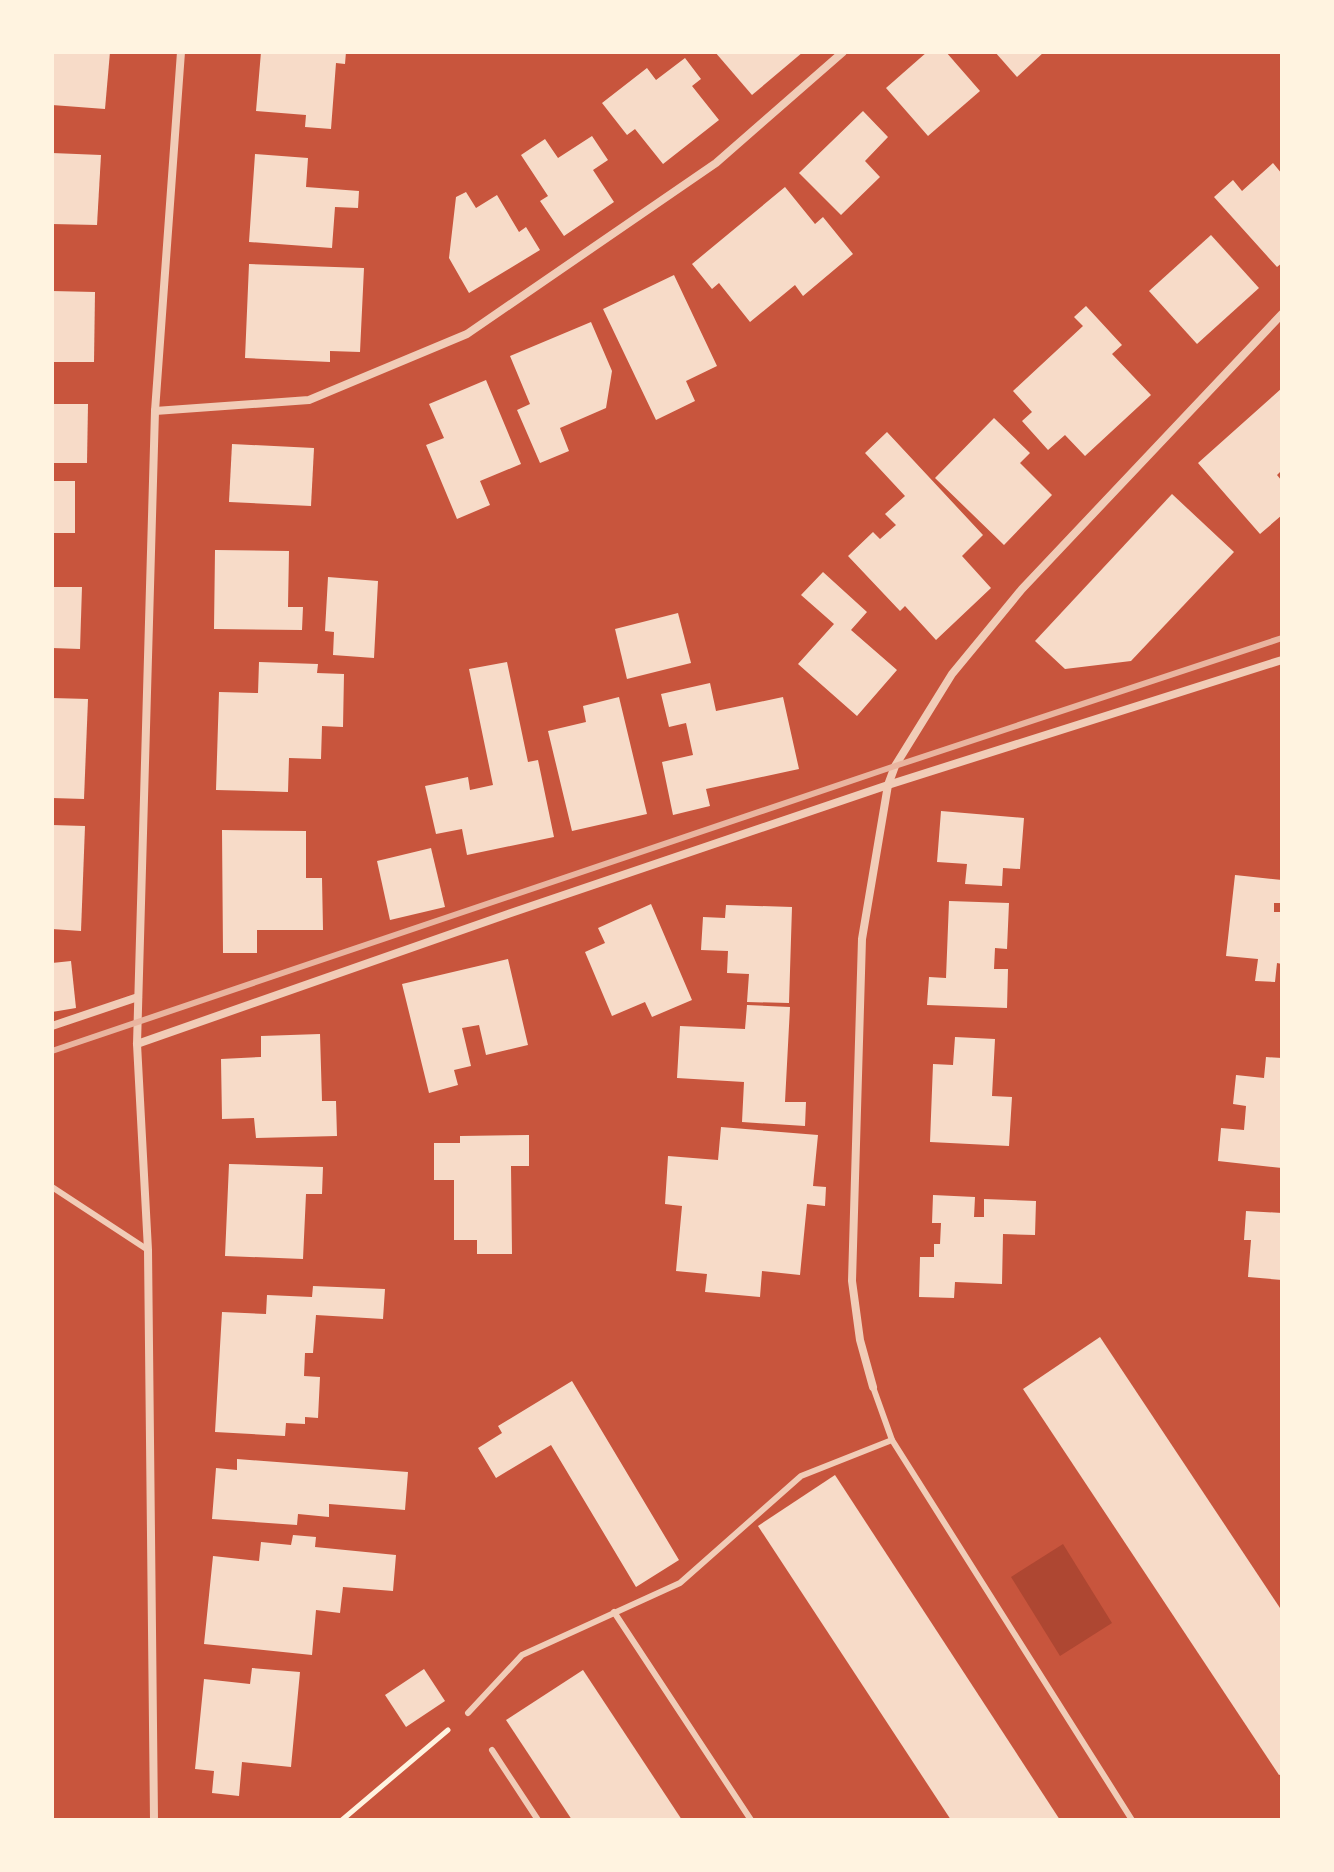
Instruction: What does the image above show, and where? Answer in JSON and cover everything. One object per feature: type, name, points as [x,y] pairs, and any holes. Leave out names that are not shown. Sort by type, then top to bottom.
[{"type":"street","points":[[154,1820],[148,1250],[137,1044],[155,411],[181,52]]},
{"type":"street","points":[[155,411],[309,400],[467,334],[716,163],[843,52]]},
{"type":"street","points":[[873,1387],[860,1340],[852,1281],[862,939],[888,785],[895,766],[952,674],[1022,589],[1282,314]]},
{"type":"street","points":[[137,1044],[888,785],[1282,660]]},
{"type":"street","points":[[52,1026],[138,997]]},
{"type":"lane","points":[[52,1187],[148,1250]]},
{"type":"lane","points":[[873,1387],[892,1440],[1132,1820]]},
{"type":"lane","points":[[468,1713],[522,1655],[680,1583],[801,1476],[892,1440]]},
{"type":"lane","points":[[614,1612],[751,1820]]},
{"type":"lane","points":[[492,1750],[538,1820]]},
{"type":"path","points":[[342,1820],[468,1713]]},
{"type":"shaded area","points":[[1063,1544],[1112,1623],[1060,1656],[1011,1577]]},
{"type":"building","points":[[54,52],[110,52],[105,109],[52,105]]},
{"type":"building","points":[[261,52],[346,52],[345,64],[336,63],[331,129],[305,127],[306,115],[256,111]]},
{"type":"building","points":[[715,52],[803,52],[752,95]]},
{"type":"building","points":[[927,52],[946,52],[980,91],[928,136],[886,88]]},
{"type":"building","points":[[995,52],[1044,52],[1017,77]]},
{"type":"building","points":[[685,58],[701,79],[692,86],[719,120],[663,164],[635,129],[627,135],[602,103],[647,68],[656,80]]},
{"type":"building","points":[[863,111],[888,137],[865,161],[880,177],[841,215],[799,173]]},
{"type":"building","points":[[592,136],[608,160],[593,170],[614,202],[564,236],[540,201],[548,196],[521,155],[545,139],[558,158]]},
{"type":"building","points":[[52,153],[101,155],[97,225],[52,224]]},
{"type":"building","points":[[255,154],[308,158],[306,187],[359,191],[358,208],[335,207],[332,248],[249,242]]},
{"type":"building","points":[[1273,163],[1282,174],[1282,263],[1277,267],[1214,197],[1233,180],[1242,191]]},
{"type":"building","points":[[785,187],[815,224],[823,217],[853,254],[803,296],[795,285],[750,322],[719,283],[712,289],[692,264]]},
{"type":"building","points":[[466,192],[476,208],[497,195],[519,232],[526,227],[540,250],[469,293],[449,258],[456,197]]},
{"type":"building","points":[[1211,235],[1259,288],[1197,344],[1149,291]]},
{"type":"building","points":[[249,264],[364,268],[360,352],[330,351],[330,362],[245,358]]},
{"type":"building","points":[[674,275],[717,366],[686,381],[695,401],[656,420],[603,309]]},
{"type":"building","points":[[52,291],[95,292],[94,362],[52,362]]},
{"type":"building","points":[[1086,306],[1122,345],[1112,354],[1151,395],[1085,456],[1065,435],[1048,450],[1022,421],[1032,412],[1013,391],[1083,326],[1074,317]]},
{"type":"building","points":[[591,322],[612,371],[606,408],[560,428],[569,451],[540,463],[517,410],[530,404],[510,356]]},
{"type":"building","points":[[486,380],[521,464],[480,481],[490,505],[457,519],[426,445],[444,438],[429,404]]},
{"type":"building","points":[[1282,388],[1282,470],[1277,475],[1282,481],[1282,515],[1260,534],[1198,463]]},
{"type":"building","points":[[52,404],[88,404],[87,463],[52,463]]},
{"type":"building","points":[[994,418],[1030,453],[1020,463],[1052,495],[1004,545],[935,478]]},
{"type":"building","points":[[887,432],[983,535],[962,556],[991,588],[936,640],[905,606],[900,611],[848,556],[873,532],[880,539],[896,525],[885,514],[905,496],[865,453]]},
{"type":"building","points":[[232,444],[314,448],[311,506],[229,502]]},
{"type":"building","points":[[52,481],[75,481],[75,533],[52,533]]},
{"type":"building","points":[[1172,494],[1234,552],[1131,661],[1065,669],[1035,641]]},
{"type":"building","points":[[215,550],[289,551],[288,607],[303,607],[302,630],[214,629]]},
{"type":"building","points":[[823,572],[867,612],[851,630],[897,670],[857,716],[798,664],[834,624],[801,595]]},
{"type":"building","points":[[328,577],[378,581],[374,658],[333,655],[334,632],[325,631]]},
{"type":"building","points":[[52,587],[82,587],[80,649],[52,648]]},
{"type":"building","points":[[678,613],[691,663],[627,679],[615,629]]},
{"type":"building","points":[[259,662],[318,664],[317,673],[344,674],[343,727],[322,726],[321,759],[289,758],[288,792],[216,790],[219,692],[258,693]]},
{"type":"building","points":[[507,662],[528,762],[538,760],[554,837],[467,855],[462,829],[436,834],[425,786],[468,777],[470,790],[493,785],[469,669]]},
{"type":"building","points":[[710,683],[716,711],[783,697],[799,769],[706,789],[710,806],[673,815],[662,762],[693,755],[686,723],[669,727],[661,694]]},
{"type":"building","points":[[619,697],[647,814],[572,831],[548,731],[586,722],[583,706]]},
{"type":"building","points":[[52,698],[88,699],[84,799],[52,798]]},
{"type":"building","points":[[941,811],[1024,818],[1020,869],[1003,868],[1002,886],[965,884],[967,864],[937,862]]},
{"type":"building","points":[[52,825],[85,826],[81,931],[52,929]]},
{"type":"building","points":[[222,830],[306,831],[306,878],[322,878],[323,930],[257,930],[257,953],[223,953]]},
{"type":"building","points":[[431,848],[445,907],[390,920],[377,861]]},
{"type":"building","points":[[1235,875],[1282,880],[1282,903],[1274,903],[1274,912],[1282,912],[1282,964],[1277,963],[1275,982],[1255,981],[1258,959],[1226,956]]},
{"type":"building","points":[[949,901],[1009,903],[1007,949],[995,948],[994,969],[1008,969],[1007,1008],[927,1005],[929,977],[946,978]]},
{"type":"building","points":[[651,904],[692,1000],[652,1017],[645,1002],[612,1016],[585,952],[605,943],[598,928]]},
{"type":"building","points":[[726,905],[792,907],[789,1003],[747,1002],[749,974],[727,973],[728,951],[701,950],[703,917],[725,918]]},
{"type":"building","points":[[508,959],[528,1045],[486,1055],[479,1025],[462,1028],[471,1066],[454,1070],[458,1085],[429,1093],[402,984]]},
{"type":"building","points":[[71,961],[76,1008],[52,1012],[52,963]]},
{"type":"building","points":[[747,1005],[790,1007],[785,1102],[806,1102],[805,1126],[742,1122],[744,1082],[677,1078],[680,1026],[745,1029]]},
{"type":"building","points":[[320,1034],[322,1101],[336,1101],[337,1136],[256,1138],[254,1118],[222,1119],[221,1059],[261,1057],[261,1036]]},
{"type":"building","points":[[955,1037],[995,1039],[992,1096],[1012,1097],[1009,1146],[930,1142],[933,1064],[953,1065]]},
{"type":"building","points":[[1266,1057],[1282,1058],[1282,1168],[1218,1161],[1221,1128],[1244,1130],[1246,1106],[1233,1104],[1236,1075],[1264,1078]]},
{"type":"building","points":[[721,1127],[818,1135],[813,1186],[826,1187],[825,1206],[807,1204],[800,1275],[762,1271],[760,1297],[705,1292],[707,1274],[676,1271],[682,1206],[665,1204],[668,1156],[718,1160]]},
{"type":"building","points":[[529,1135],[529,1166],[511,1166],[512,1254],[477,1254],[477,1240],[454,1240],[454,1180],[434,1180],[434,1143],[460,1143],[460,1136]]},
{"type":"building","points":[[229,1164],[323,1167],[322,1194],[306,1194],[303,1259],[225,1256]]},
{"type":"building","points":[[933,1195],[975,1197],[974,1217],[984,1217],[984,1199],[1036,1201],[1035,1235],[1003,1234],[1002,1284],[955,1282],[954,1298],[919,1297],[920,1257],[934,1257],[934,1244],[940,1244],[941,1223],[932,1223]]},
{"type":"building","points":[[1246,1211],[1282,1213],[1282,1280],[1248,1277],[1251,1240],[1244,1240]]},
{"type":"building","points":[[313,1286],[385,1289],[383,1319],[316,1315],[313,1353],[305,1353],[304,1376],[320,1377],[318,1418],[305,1417],[305,1424],[286,1423],[285,1436],[215,1432],[222,1312],[266,1314],[267,1295],[312,1297]]},
{"type":"building","points":[[1100,1337],[1282,1611],[1282,1774],[1279,1775],[1023,1389]]},
{"type":"building","points":[[572,1381],[679,1560],[636,1587],[551,1445],[496,1478],[478,1448],[502,1433],[498,1426]]},
{"type":"building","points":[[237,1459],[408,1472],[405,1510],[329,1504],[329,1517],[298,1514],[297,1525],[212,1519],[216,1468],[237,1470]]},
{"type":"building","points":[[835,1475],[1060,1820],[951,1820],[758,1526]]},
{"type":"building","points":[[293,1535],[316,1537],[315,1547],[396,1555],[393,1591],[343,1587],[340,1613],[316,1610],[312,1655],[204,1644],[213,1556],[259,1561],[261,1542],[291,1545]]},
{"type":"building","points":[[252,1668],[300,1672],[291,1767],[242,1762],[239,1796],[212,1793],[214,1771],[195,1769],[204,1679],[250,1684]]},
{"type":"building","points":[[424,1669],[445,1701],[406,1727],[385,1695]]},
{"type":"building","points":[[583,1670],[682,1820],[572,1820],[506,1720]]},
{"type":"railway","points":[[52,1051],[1282,638]]}]
